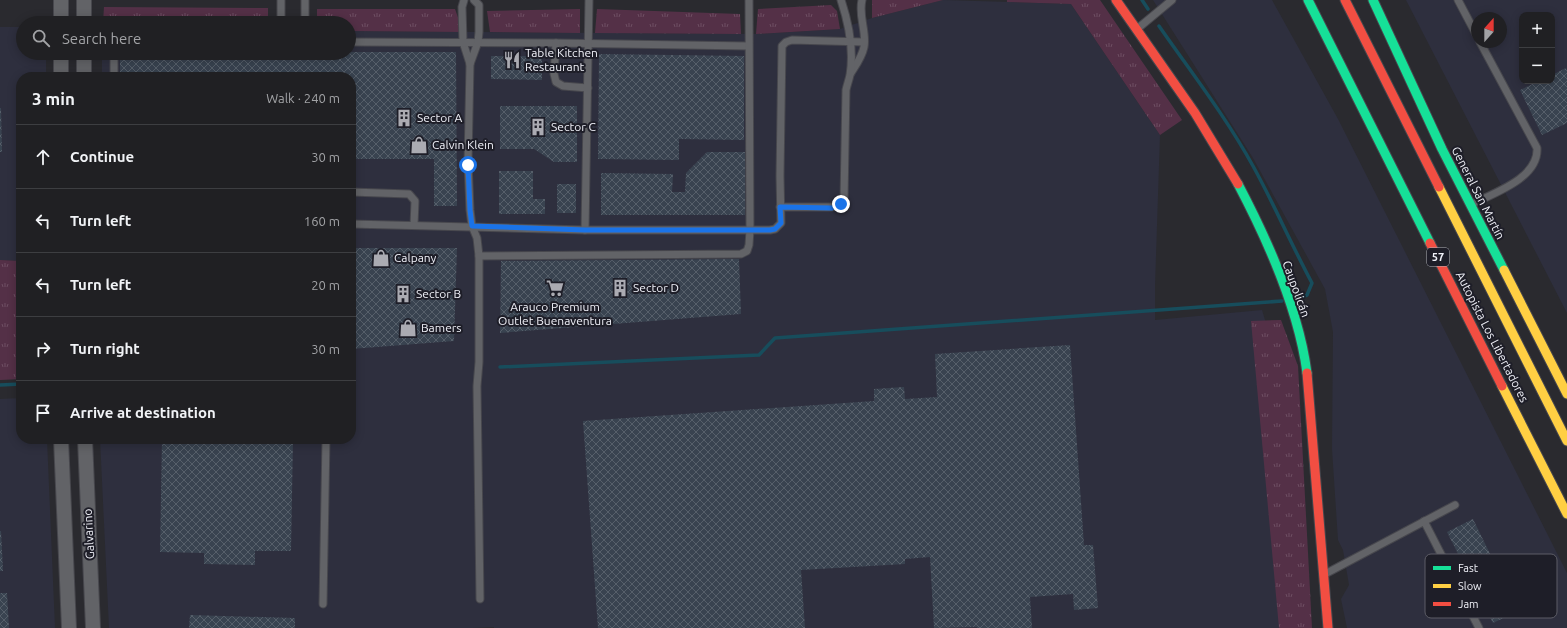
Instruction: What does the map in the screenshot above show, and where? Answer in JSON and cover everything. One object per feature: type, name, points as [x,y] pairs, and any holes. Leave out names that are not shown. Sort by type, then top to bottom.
[{"type":"main road","name":"Caupolicán","points":[[1116,0],[1188,102],[1223,157],[1252,214],[1282,282],[1301,343],[1307,371],[1328,628]]},
{"type":"main road","name":"Autopista Los Libertadores","points":[[1308,0],[1567,514]]},
{"type":"main road","name":"Autopista Los Libertadores","points":[[1345,0],[1567,441]]},
{"type":"main road","name":"General San Martín","points":[[1373,0],[1442,149],[1567,394]]},
{"type":"street","points":[[61,0],[61,16]]},
{"type":"street","points":[[84,0],[84,16]]},
{"type":"street","points":[[61,60],[61,72]]},
{"type":"street","points":[[84,60],[84,72]]},
{"type":"street","name":"Galvarino","points":[[61,444],[68,628]]},
{"type":"street","name":"Galvarino","points":[[85,444],[93,628]]},
{"type":"lane","points":[[281,0],[281,16]]},
{"type":"lane","points":[[305,0],[305,16]]},
{"type":"lane","points":[[464,0],[462,7],[463,42],[470,64]]},
{"type":"lane","points":[[474,0],[479,5],[478,42],[470,64],[468,162],[470,210],[472,226],[477,238],[479,256],[479,362],[477,386],[480,599]]},
{"type":"lane","points":[[585,230],[589,0]]},
{"type":"lane","points":[[479,256],[741,254],[747,251],[750,230],[749,0]]},
{"type":"lane","points":[[780,207],[832,208],[841,204],[844,200],[846,90],[850,75],[851,42],[841,0]]},
{"type":"lane","points":[[850,75],[861,57],[864,42],[861,20],[862,0]]},
{"type":"lane","points":[[1137,29],[1172,0]]},
{"type":"lane","points":[[1458,0],[1471,25]]},
{"type":"lane","points":[[356,224],[585,230],[775,229],[781,223],[782,46],[786,42],[792,40],[864,42]]},
{"type":"lane","points":[[356,42],[589,43],[748,46]]},
{"type":"lane","points":[[556,43],[554,74],[556,82],[563,86],[588,88]]},
{"type":"lane","points":[[1470,205],[1522,178],[1533,165],[1537,156],[1537,148],[1483,48]]},
{"type":"lane","points":[[114,60],[114,72]]},
{"type":"lane","points":[[356,192],[409,194],[415,201],[414,225]]},
{"type":"lane","points":[[324,604],[326,444]]},
{"type":"lane","points":[[1324,574],[1455,505]]},
{"type":"lane","points":[[1424,521],[1441,554]]},
{"type":"lane","points":[[1474,618],[1479,628]]},
{"type":"shaded area","points":[[943,0],[1071,4],[1160,135],[1155,320],[1262,310],[1278,363],[1301,628],[109,628],[100,444],[356,444],[356,72],[102,72],[102,60],[356,60],[356,31],[756,34],[840,29],[872,18]]},
{"type":"shaded area","points":[[1153,0],[1272,0],[1338,119],[1567,573],[1567,628],[1347,628],[1341,599],[1349,585],[1343,550],[1338,540],[1332,449],[1333,332],[1325,289],[1253,158]]},
{"type":"shaded area","points":[[1406,0],[1567,0],[1567,313]]},
{"type":"shaded area","points":[[0,27],[16,27],[16,60],[46,60],[46,72],[16,72],[16,261],[0,260]]},
{"type":"shaded area","points":[[16,398],[16,444],[47,444],[55,628],[0,628],[0,399]]},
{"type":"green space","points":[[872,0],[943,0],[872,18]]},
{"type":"green space","points":[[1007,0],[1100,0],[1182,120],[1160,135],[1071,4],[1007,2]]},
{"type":"green space","points":[[831,5],[837,11],[840,29],[756,34],[758,9]]},
{"type":"green space","points":[[104,7],[268,8],[268,16],[103,16]]},
{"type":"green space","points":[[317,9],[455,9],[463,32],[356,31],[356,16],[317,16]]},
{"type":"green space","points":[[580,9],[580,33],[490,32],[487,11]]},
{"type":"green space","points":[[597,9],[740,14],[741,34],[595,33]]},
{"type":"green space","points":[[0,260],[16,261],[16,379],[0,380]]},
{"type":"green space","points":[[1281,320],[1298,366],[1312,628],[1279,628],[1251,321]]},
{"type":"building","name":"Sector A","points":[[356,52],[456,52],[457,206],[434,206],[434,159],[356,159],[356,72],[120,72],[120,60],[356,60]]},
{"type":"building","points":[[599,54],[744,56],[744,140],[679,139],[679,160],[598,159]]},
{"type":"building","points":[[491,56],[542,56],[542,80],[491,79]]},
{"type":"building","points":[[1566,68],[1567,123],[1542,135],[1520,90],[1533,84],[1555,84],[1555,74]]},
{"type":"building","name":"Sector C","points":[[500,106],[577,106],[577,162],[554,162],[534,149],[500,149]]},
{"type":"building","points":[[1,108],[2,152],[0,152]]},
{"type":"building","points":[[707,152],[745,152],[745,215],[601,215],[601,173],[673,174],[672,192],[685,192],[686,173]]},
{"type":"building","points":[[499,171],[533,171],[533,199],[545,199],[545,214],[499,214]]},
{"type":"building","points":[[557,184],[576,184],[576,213],[557,213]]},
{"type":"building","name":"Sector B","points":[[356,248],[457,248],[454,341],[356,349]]},
{"type":"building","name":"Sector D","points":[[739,259],[741,314],[500,333],[501,261]]},
{"type":"building","points":[[1070,345],[1084,545],[1093,545],[1098,608],[1074,610],[1073,594],[1030,597],[1032,628],[934,628],[930,557],[905,559],[905,564],[801,570],[805,628],[598,628],[583,421],[874,401],[874,389],[904,387],[905,399],[937,397],[935,354]]},
{"type":"building","points":[[162,444],[293,444],[291,551],[255,551],[255,565],[204,564],[204,553],[160,552]]},
{"type":"building","points":[[1473,519],[1490,554],[1458,554],[1447,532]]},
{"type":"building","points":[[1,531],[3,571],[0,571]]},
{"type":"building","points":[[0,593],[7,593],[9,628],[0,628]]},
{"type":"building","points":[[190,615],[295,618],[295,628],[189,628]]},
{"type":"building","points":[[1490,618],[1503,618],[1493,623]]},
{"type":"waterway","points":[[1142,0],[1148,9]]},
{"type":"waterway","points":[[1159,26],[1220,112],[1243,148],[1261,180],[1312,283],[1307,295],[1294,300]]},
{"type":"waterway","points":[[500,367],[759,355],[775,338],[1282,301]]},
{"type":"waterway","points":[[0,385],[16,384]]},
{"type":"traffic: fast","points":[[1308,0],[1430,243]]},
{"type":"traffic: fast","points":[[1373,0],[1442,149],[1504,270]]},
{"type":"traffic: fast","points":[[1238,184],[1260,228],[1289,300],[1303,349],[1307,373]]},
{"type":"traffic: slow","points":[[1439,187],[1567,441]]},
{"type":"traffic: slow","points":[[1504,270],[1567,394]]},
{"type":"traffic: slow","points":[[1502,386],[1567,514]]},
{"type":"traffic: jam","points":[[1116,0],[1195,113],[1238,184]]},
{"type":"traffic: jam","points":[[1345,0],[1439,187]]},
{"type":"traffic: jam","points":[[1430,243],[1502,386]]},
{"type":"traffic: jam","points":[[1307,373],[1328,628]]},
{"type":"place","name":"Table Kitchen Restaurant","points":[[512,60]]},
{"type":"place","name":"Sector A","points":[[404,118]]},
{"type":"place","name":"Sector C","points":[[538,127]]},
{"type":"place","name":"Calvin Klein","points":[[419,145]]},
{"type":"place","name":"Calpany","points":[[381,258]]},
{"type":"place","name":"Arauco Premium Outlet Buenaventura","points":[[555,288]]},
{"type":"place","name":"Sector D","points":[[620,288]]},
{"type":"place","name":"Sector B","points":[[403,294]]},
{"type":"place","name":"Bamers","points":[[408,328]]},
{"type":"route","points":[[468,165],[472,226],[585,230],[770,230],[775,229],[781,223],[780,207],[832,208],[841,204]]}]
